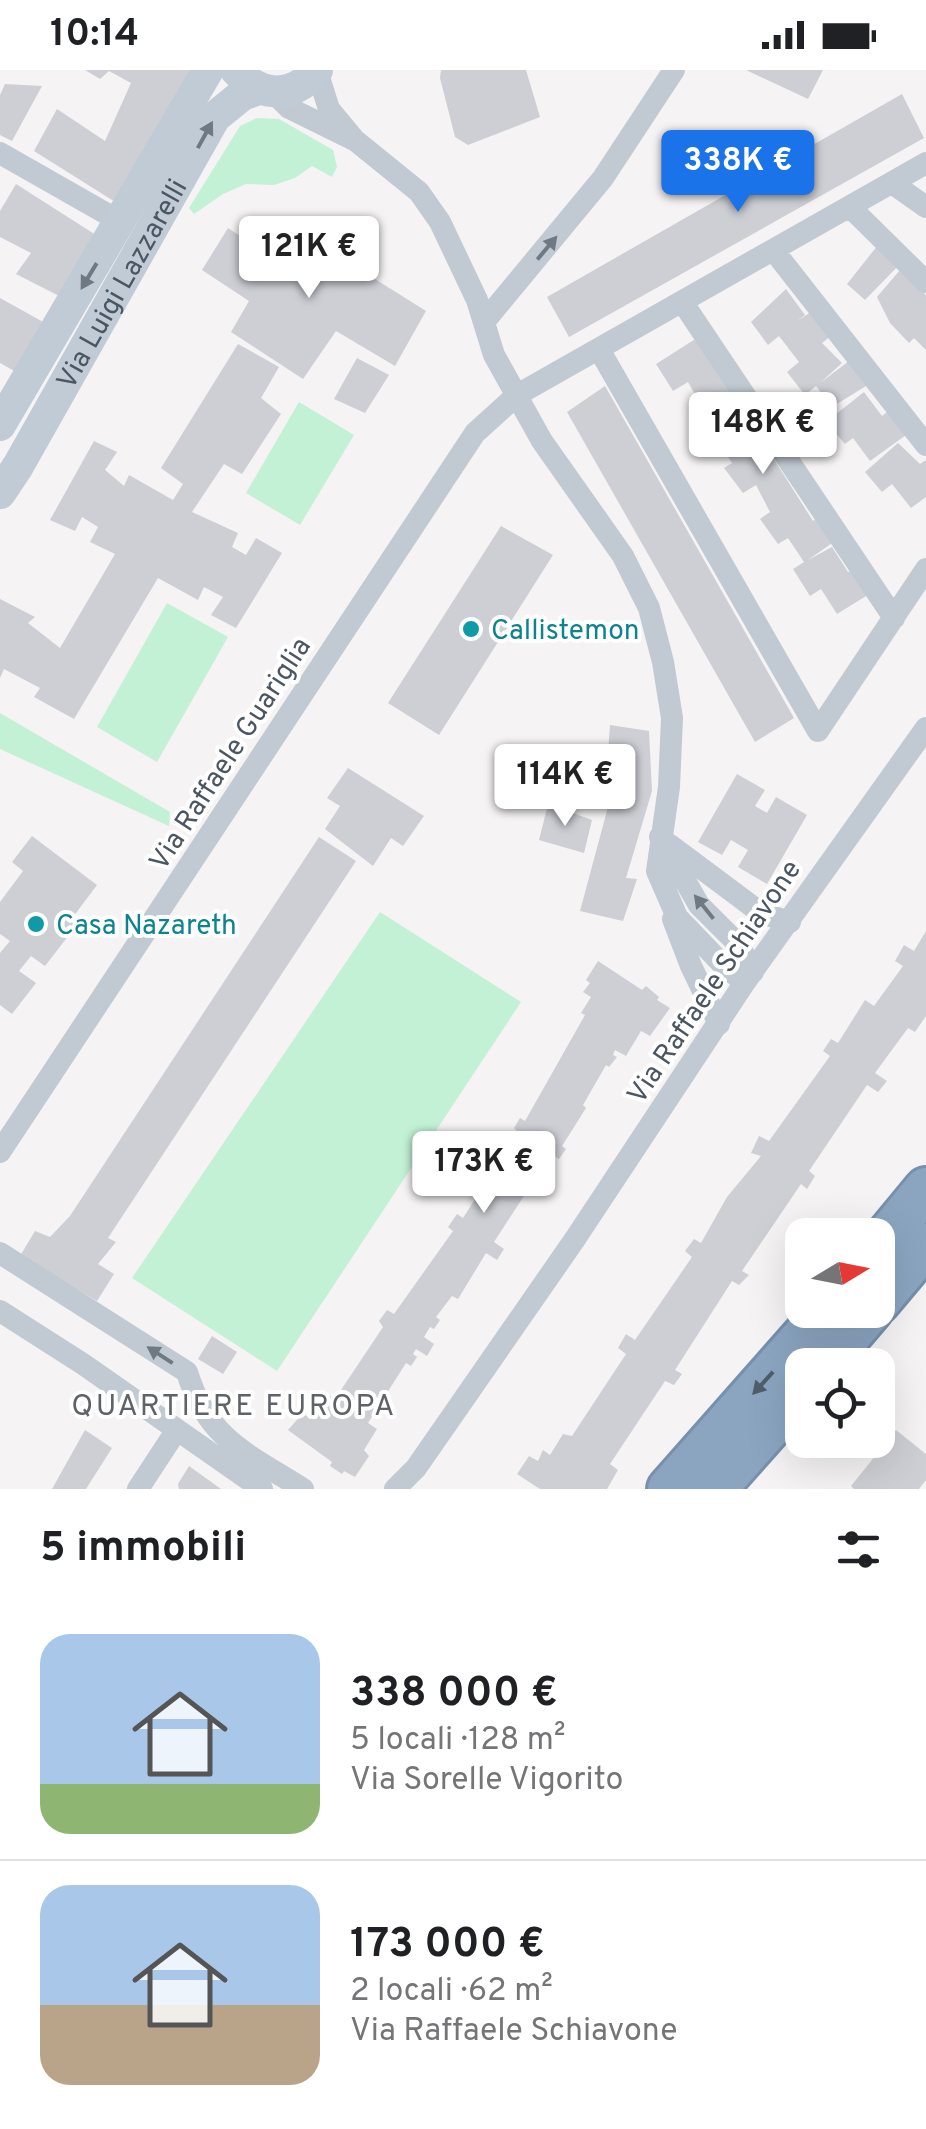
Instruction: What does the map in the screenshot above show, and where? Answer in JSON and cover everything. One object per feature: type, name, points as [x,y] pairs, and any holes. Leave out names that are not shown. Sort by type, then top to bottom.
[{"type":"highway","points":[[895,1226],[926,1189]]},
{"type":"highway","points":[[895,1282],[926,1245]]},
{"type":"highway","points":[[669,1489],[812,1328]]},
{"type":"highway","points":[[839,1348],[856,1328]]},
{"type":"highway","points":[[715,1489],[785,1410]]},
{"type":"street","name":"Via Luigi Lazzarelli","points":[[0,426],[208,70]]},
{"type":"street","name":"Via Luigi Lazzarelli","points":[[0,492],[215,117],[256,84],[298,88],[317,70]]},
{"type":"street","points":[[317,70],[330,109],[356,141],[419,192],[440,222],[484,322],[494,355],[542,440],[623,556],[649,608],[672,718],[669,786],[657,871],[691,966],[720,1024]]},
{"type":"street","points":[[484,322],[603,178],[674,70]]},
{"type":"street","points":[[256,84],[289,108],[356,141]]},
{"type":"street","points":[[0,153],[121,222]]},
{"type":"street","name":"Via Raffaele Guariglia","points":[[0,1152],[475,433],[517,396],[926,162]]},
{"type":"street","points":[[892,184],[926,206]]},
{"type":"street","points":[[850,207],[926,282]]},
{"type":"street","points":[[774,251],[926,445]]},
{"type":"street","points":[[683,303],[894,618]]},
{"type":"street","points":[[600,351],[818,731],[926,569]]},
{"type":"street","name":"Via Raffaele Schiavone","points":[[395,1489],[415,1478],[749,977],[926,728]]},
{"type":"street","points":[[660,837],[761,914],[790,922]]},
{"type":"street","points":[[660,837],[699,905],[739,944],[749,977]]},
{"type":"street","points":[[662,888],[678,917],[726,968],[749,977]]},
{"type":"street","points":[[0,1254],[187,1372],[196,1402],[213,1428],[303,1489]]},
{"type":"street","points":[[0,1310],[262,1489]]},
{"type":"street","points":[[138,1489],[176,1431]]},
{"type":"green space","points":[[257,118],[279,119],[333,150],[337,167],[332,177],[312,166],[295,178],[274,185],[246,184],[194,214],[189,208],[240,126]]},
{"type":"green space","points":[[299,402],[354,435],[300,525],[246,493]]},
{"type":"green space","points":[[167,603],[228,637],[157,762],[97,727]]},
{"type":"green space","points":[[0,713],[170,812],[169,826],[0,749]]},
{"type":"green space","points":[[380,912],[521,1002],[277,1371],[132,1278]]},
{"type":"building","points":[[85,70],[200,70],[120,205],[34,151],[57,109],[105,141],[131,83],[109,71],[100,79]]},
{"type":"building","points":[[441,70],[526,70],[540,117],[468,145],[455,137]]},
{"type":"building","points":[[746,70],[823,70],[808,99]]},
{"type":"building","points":[[5,84],[42,86],[12,141],[0,135],[0,95]]},
{"type":"building","points":[[902,94],[924,138],[569,337],[547,297]]},
{"type":"building","points":[[16,184],[99,237],[65,299],[16,274],[31,253],[0,237],[0,211]]},
{"type":"building","points":[[268,223],[331,262],[335,254],[426,311],[395,366],[336,331],[303,379],[231,332],[249,301],[202,270],[228,228],[254,245]]},
{"type":"building","points":[[878,245],[900,264],[865,300],[847,284]]},
{"type":"building","points":[[906,263],[926,296],[926,350],[914,338],[909,343],[890,323],[877,297]]},
{"type":"building","points":[[786,289],[805,315],[797,321],[811,312],[831,336],[822,343],[842,363],[820,383],[849,361],[866,386],[832,407],[816,386],[805,395],[787,372],[799,362],[779,336],[768,345],[751,322]]},
{"type":"building","points":[[0,298],[45,323],[16,372],[0,363]]},
{"type":"building","points":[[697,338],[813,521],[819,517],[835,541],[808,560],[832,547],[848,572],[855,568],[871,593],[837,614],[821,589],[810,596],[793,569],[804,562],[788,538],[778,544],[760,519],[770,512],[756,485],[743,493],[724,468],[732,463],[714,436],[708,440],[689,413],[701,405],[688,382],[673,391],[656,364]]},
{"type":"building","points":[[238,344],[279,367],[261,398],[281,414],[242,474],[224,464],[192,512],[238,533],[232,547],[246,555],[256,538],[282,553],[236,628],[211,615],[223,597],[204,587],[198,600],[158,578],[74,719],[34,697],[40,688],[4,669],[0,678],[0,599],[35,617],[28,623],[60,648],[115,554],[90,542],[98,527],[82,517],[75,531],[50,520],[94,441],[117,452],[105,470],[124,486],[129,475],[173,500],[183,484],[161,468]]},
{"type":"building","points":[[357,358],[389,375],[365,413],[334,399]]},
{"type":"building","points":[[605,386],[794,718],[755,742],[567,412]]},
{"type":"building","points":[[864,392],[882,416],[887,412],[906,435],[870,461],[853,438],[845,444],[826,422]]},
{"type":"building","points":[[898,443],[920,464],[926,460],[926,497],[911,508],[892,484],[882,492],[865,472]]},
{"type":"building","name":"Callistemon","points":[[501,526],[553,555],[439,735],[388,703]]},
{"type":"building","points":[[610,725],[649,731],[652,791],[626,878],[637,879],[623,921],[580,911],[619,766],[607,765]]},
{"type":"building","points":[[348,768],[424,816],[403,846],[391,838],[373,866],[325,829],[340,806],[327,798]]},
{"type":"building","points":[[737,774],[765,790],[755,806],[767,813],[776,797],[807,815],[767,884],[738,867],[748,850],[731,840],[722,855],[698,842]]},
{"type":"building","points":[[548,804],[592,820],[584,853],[539,840]]},
{"type":"building","name":"Casa Nazareth","points":[[32,836],[97,885],[70,921],[76,926],[45,966],[31,956],[19,971],[36,983],[12,1014],[0,1005],[0,953],[10,941],[0,934],[0,902],[23,871],[12,862]]},
{"type":"building","points":[[319,837],[356,861],[108,1238],[116,1242],[98,1264],[114,1274],[97,1301],[20,1256],[35,1231],[50,1237],[70,1216]]},
{"type":"building","points":[[926,931],[926,1016],[915,1032],[908,1028],[875,1073],[887,1081],[878,1092],[867,1085],[809,1171],[815,1176],[807,1189],[801,1184],[742,1271],[749,1275],[739,1285],[732,1281],[675,1370],[682,1374],[674,1385],[665,1381],[610,1464],[618,1470],[607,1489],[540,1489],[517,1474],[529,1456],[538,1461],[543,1450],[550,1455],[563,1434],[572,1436],[626,1354],[618,1348],[626,1334],[635,1340],[692,1257],[685,1251],[694,1239],[701,1243],[727,1197],[761,1156],[751,1153],[759,1136],[769,1141],[830,1056],[823,1051],[831,1039],[838,1043],[865,1000],[874,1006],[903,966],[895,961],[904,945],[914,951]]},
{"type":"building","points":[[598,961],[642,990],[646,986],[670,1008],[650,1036],[641,1031],[626,1056],[615,1050],[613,1055],[617,1057],[609,1067],[606,1065],[562,1146],[566,1149],[559,1159],[551,1154],[494,1242],[504,1249],[497,1260],[486,1253],[458,1299],[452,1296],[436,1317],[440,1320],[424,1337],[434,1344],[427,1356],[416,1349],[413,1354],[417,1357],[411,1366],[406,1363],[380,1404],[384,1407],[380,1414],[375,1412],[368,1423],[377,1429],[364,1450],[369,1456],[355,1477],[344,1471],[342,1474],[288,1430],[303,1413],[310,1419],[330,1396],[335,1399],[383,1327],[379,1321],[387,1310],[394,1314],[453,1231],[448,1227],[457,1214],[463,1218],[518,1132],[514,1128],[520,1118],[525,1121],[585,1015],[581,1013],[591,997],[583,992]]},
{"type":"building","points":[[212,1336],[237,1352],[223,1374],[198,1359]]},
{"type":"building","points":[[85,1430],[112,1448],[86,1489],[52,1489]]},
{"type":"building","points":[[895,1431],[926,1454],[926,1480],[919,1489],[854,1489],[851,1486],[874,1458],[895,1458]]},
{"type":"building","points":[[189,1466],[221,1489],[179,1489]]},
{"type":"place","name":"Callistemon","points":[[471,629]]},
{"type":"place","name":"Casa Nazareth","points":[[36,924]]},
{"type":"district","name":"QUARTIERE EUROPA","points":[[234,1405]]}]
